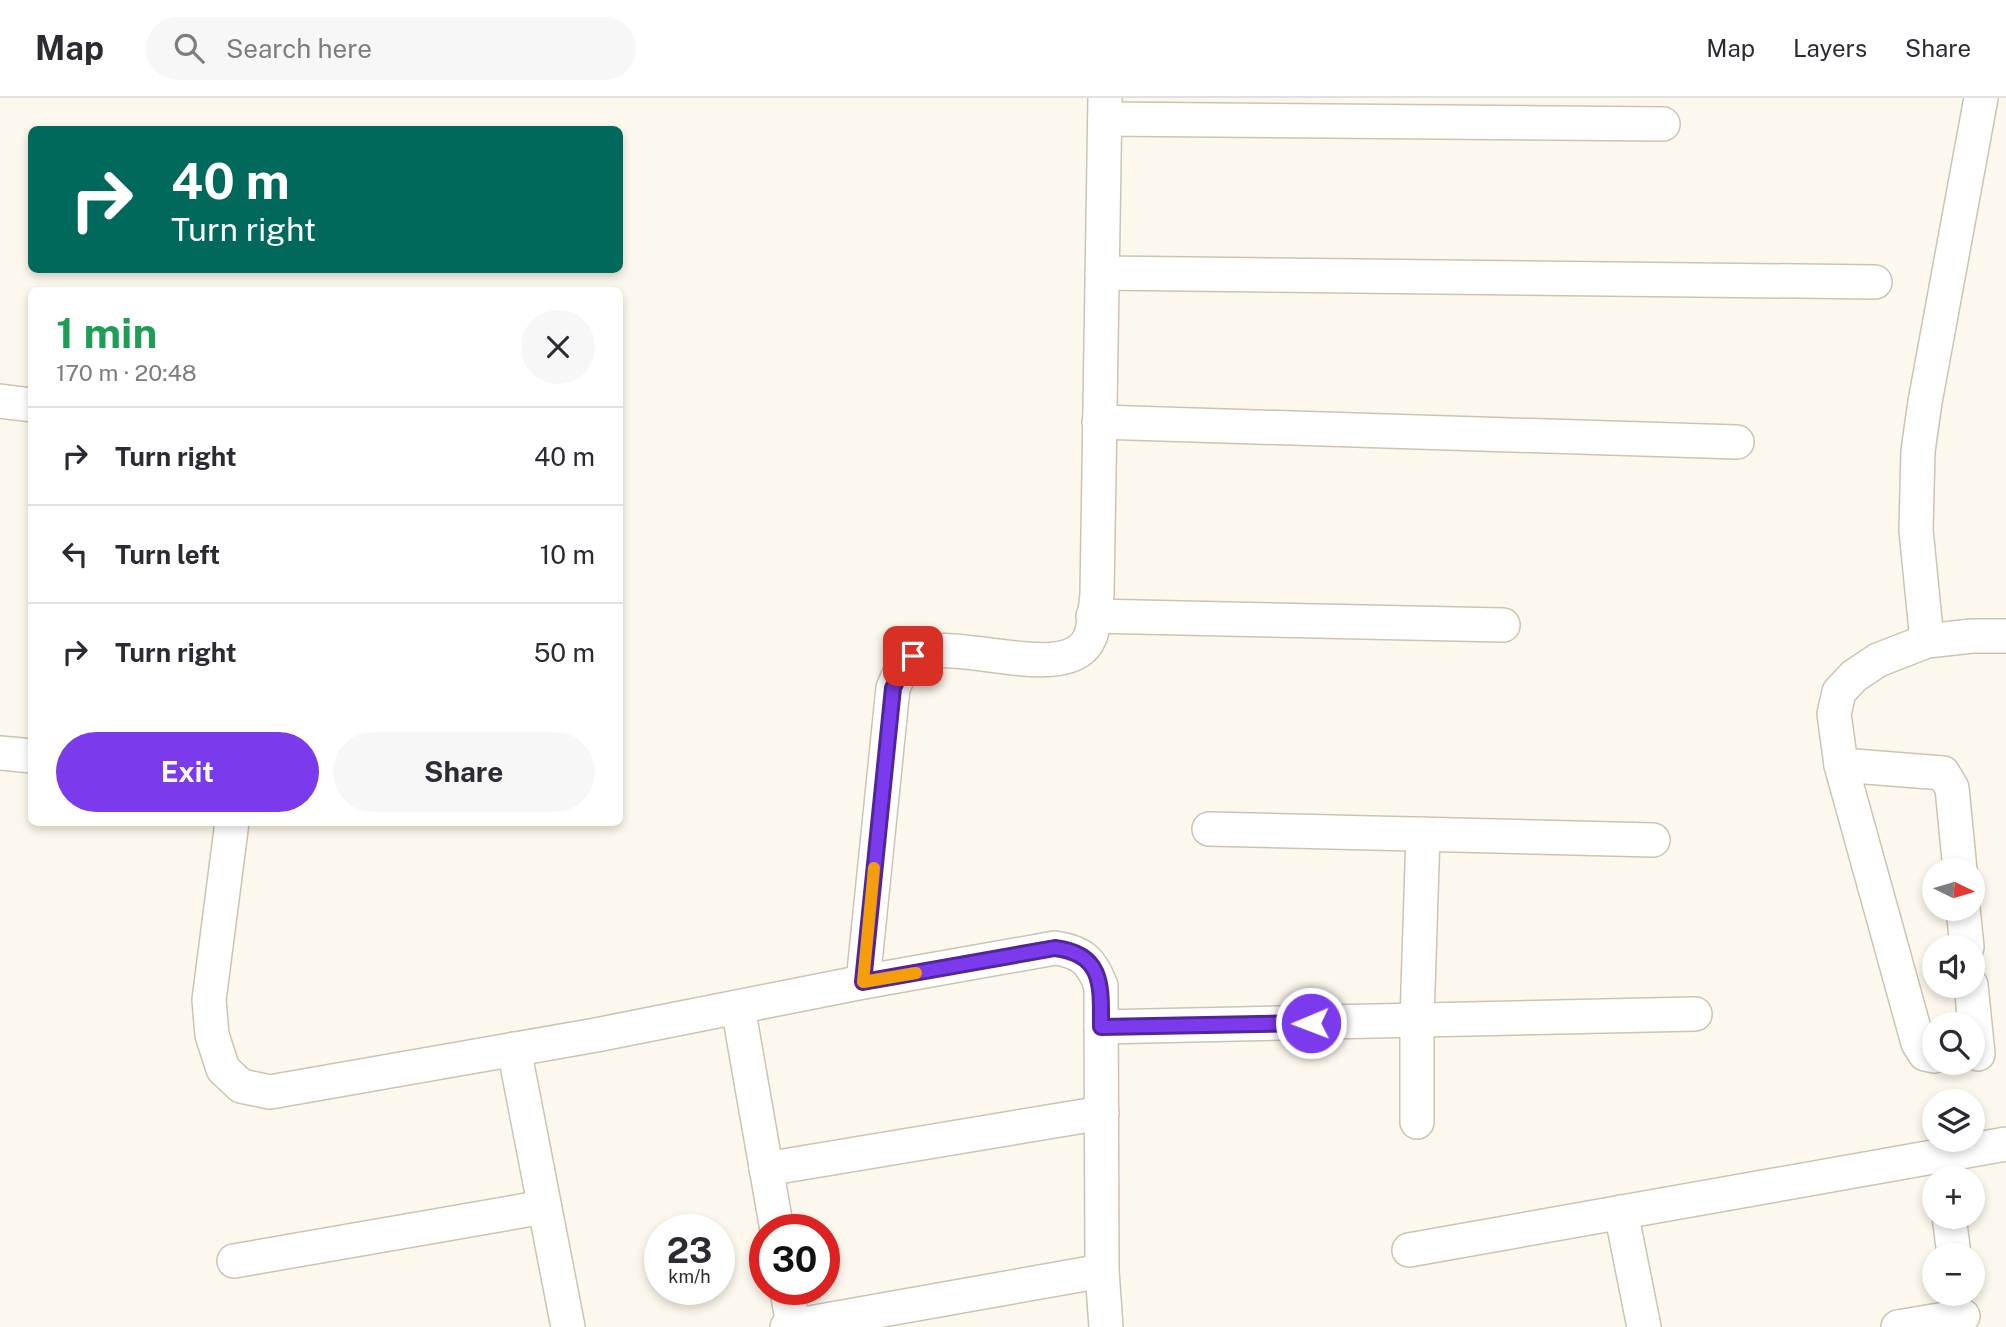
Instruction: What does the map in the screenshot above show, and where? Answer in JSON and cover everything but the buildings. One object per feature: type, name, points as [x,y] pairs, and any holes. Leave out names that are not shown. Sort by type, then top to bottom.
[{"type":"street","points":[[1927,641],[1916,530],[1918,452],[1981,98]]},
{"type":"street","points":[[863,982],[893,688],[903,667],[913,656],[937,652],[1054,661],[1078,654],[1090,638],[1097,595],[1105,108],[1663,124]]},
{"type":"street","points":[[1102,273],[1875,282]]},
{"type":"street","points":[[0,401],[28,404]]},
{"type":"street","points":[[1100,422],[1737,442]]},
{"type":"street","points":[[1093,616],[1503,625]]},
{"type":"street","points":[[1922,1049],[1841,765],[1834,714],[1839,692],[1854,676],[1878,660],[1927,641],[1972,636],[2006,636]]},
{"type":"street","points":[[0,752],[28,756]]},
{"type":"street","points":[[1841,765],[1943,773],[1952,789],[1959,858]]},
{"type":"street","points":[[231,826],[209,1000],[212,1035],[223,1069],[241,1086],[270,1092],[1055,948],[1072,950],[1093,965],[1101,986],[1102,1272],[1106,1327]]},
{"type":"street","points":[[1209,829],[1653,840]]},
{"type":"street","points":[[1417,1122],[1417,1020],[1423,834]]},
{"type":"street","points":[[738,1007],[774,1214]]},
{"type":"street","points":[[1101,1027],[1695,1014]]},
{"type":"street","points":[[514,1049],[568,1327]]},
{"type":"street","points":[[766,1169],[1102,1113]]},
{"type":"street","points":[[1944,1166],[2006,1144]]},
{"type":"street","points":[[1409,1250],[1621,1212],[1922,1170]]},
{"type":"street","points":[[234,1261],[544,1207]]},
{"type":"street","points":[[1621,1212],[1644,1327]]},
{"type":"street","points":[[788,1305],[790,1326],[1102,1272]]},
{"type":"street","points":[[1898,1327],[1963,1312]]},
{"type":"slow traffic","points":[[874,868],[863,982],[916,973]]},
{"type":"route","points":[[913,656],[903,667],[893,688],[863,982],[1055,948],[1072,950],[1093,965],[1101,986],[1101,1027],[1311,1023]]}]
